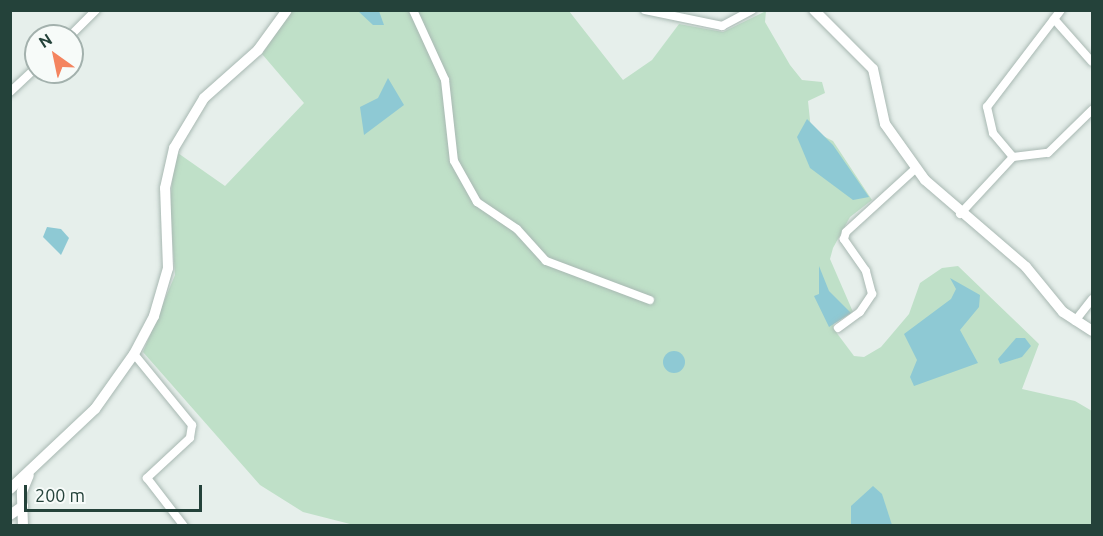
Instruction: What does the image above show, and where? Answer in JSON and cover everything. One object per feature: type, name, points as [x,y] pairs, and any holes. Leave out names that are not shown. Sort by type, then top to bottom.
[{"type":"street","points":[[82,24],[96,10]]},
{"type":"street","points":[[10,489],[113,388],[134,354],[154,316],[168,268],[165,189],[174,148],[193,112],[258,50],[287,10]]},
{"type":"street","points":[[413,10],[445,80],[454,161],[477,202],[513,225],[546,261],[650,300]]},
{"type":"street","points":[[645,10],[722,27],[752,10]]},
{"type":"street","points":[[814,10],[873,69],[882,118],[916,168],[960,214],[1017,259],[1075,321],[1092,331]]},
{"type":"street","points":[[1013,157],[993,133],[987,107],[1061,10]]},
{"type":"street","points":[[1054,19],[1092,62]]},
{"type":"street","points":[[10,92],[24,79]]},
{"type":"street","points":[[960,214],[1013,157],[1048,153],[1092,110]]},
{"type":"street","points":[[838,328],[860,312],[872,294],[866,271],[844,239],[846,232],[916,168]]},
{"type":"street","points":[[1075,321],[1092,299]]},
{"type":"street","points":[[134,354],[192,425],[190,438],[147,478],[184,525]]},
{"type":"street","points":[[23,525],[23,506],[30,471]]},
{"type":"street","points":[[13,525],[10,516],[23,506]]},
{"type":"green space","points":[[291,11],[569,11],[623,80],[652,60],[679,24],[723,32],[766,11],[765,22],[790,65],[802,80],[822,82],[825,93],[808,101],[811,130],[833,141],[872,200],[850,217],[833,248],[830,259],[853,312],[834,321],[833,328],[854,356],[864,357],[881,347],[909,314],[920,283],[942,268],[958,266],[1039,344],[1022,389],[1075,401],[1092,411],[1092,525],[354,525],[303,512],[260,485],[143,352],[175,275],[170,205],[175,151],[225,186],[304,103],[262,54]]},
{"type":"water","points":[[358,11],[379,11],[384,25],[373,25]]},
{"type":"water","points":[[388,78],[404,105],[364,135],[360,107],[378,98]]},
{"type":"water","points":[[807,119],[833,145],[869,197],[853,200],[810,168],[797,137]]},
{"type":"water","points":[[47,227],[61,229],[69,238],[61,255],[43,237]]},
{"type":"water","points":[[819,266],[829,291],[851,313],[829,327],[814,296],[819,294]]},
{"type":"water","points":[[950,278],[980,295],[979,307],[960,330],[978,363],[914,386],[910,377],[917,360],[904,334],[951,299],[956,289]]},
{"type":"water","points":[[1016,338],[1025,338],[1031,346],[1022,357],[1000,364],[998,359]]},
{"type":"water","points":[[674,351],[682,354],[685,362],[682,370],[674,373],[666,370],[663,362],[666,354]]},
{"type":"water","points":[[873,486],[882,494],[892,525],[851,525],[851,506]]}]
